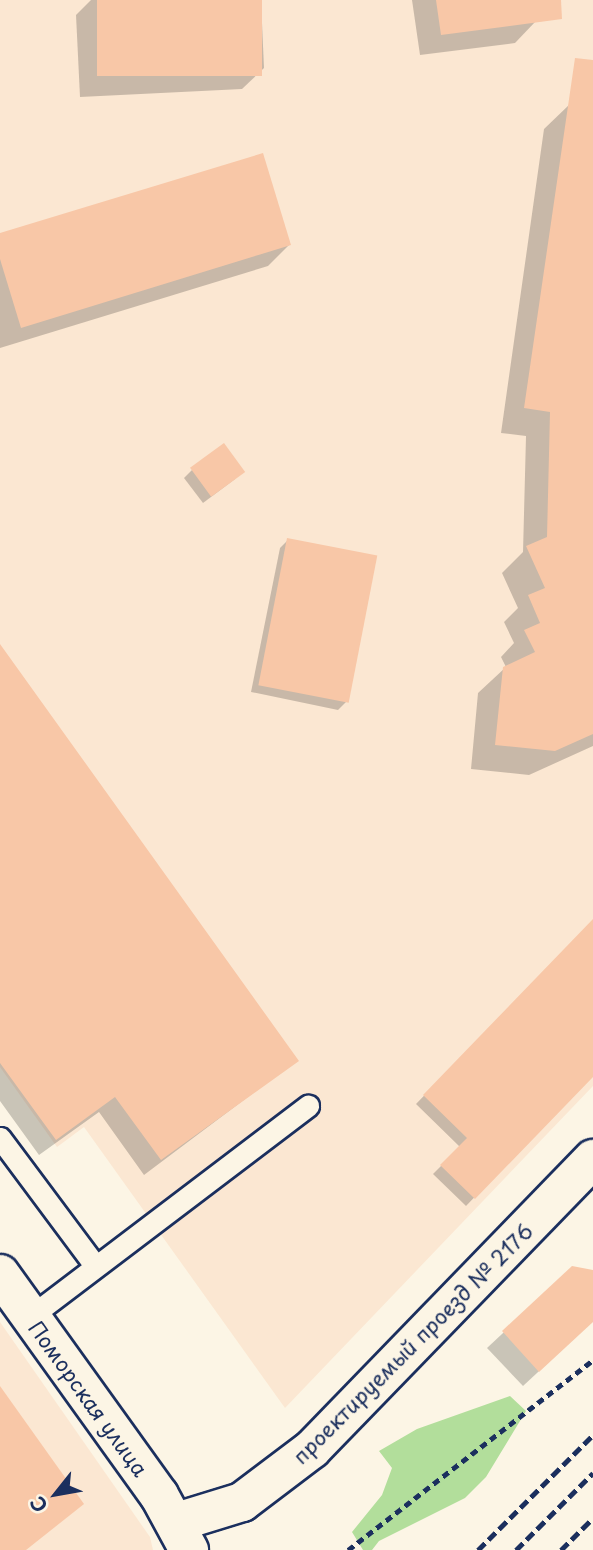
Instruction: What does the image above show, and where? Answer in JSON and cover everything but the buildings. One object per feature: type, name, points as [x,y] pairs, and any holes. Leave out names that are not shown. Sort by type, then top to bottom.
[{"type":"street","name":"проектируемый проезд № 2176","points":[[183,1536],[242,1502],[312,1450],[593,1159]]},
{"type":"street","name":"Поморская улица","points":[[0,1273],[183,1536]]},
{"type":"lane","points":[[30,1316],[94,1264],[308,1106]]},
{"type":"lane","points":[[0,1138],[94,1264]]},
{"type":"path","points":[[348,1550],[593,1360]]},
{"type":"shaded area","points":[[0,0],[593,0],[593,1086],[285,1408],[84,1127],[57,1147],[0,1067]]},
{"type":"shaded area","points":[[0,1322],[150,1537],[153,1550],[0,1550]]},
{"type":"green space","points":[[510,1396],[526,1411],[486,1477],[465,1498],[379,1541],[372,1550],[363,1550],[352,1532],[382,1495],[392,1468],[379,1451],[417,1429]]},
{"type":"railway","points":[[478,1550],[593,1435]]},
{"type":"railway","points":[[516,1550],[593,1473]]},
{"type":"railway","points":[[561,1550],[593,1518]]}]
